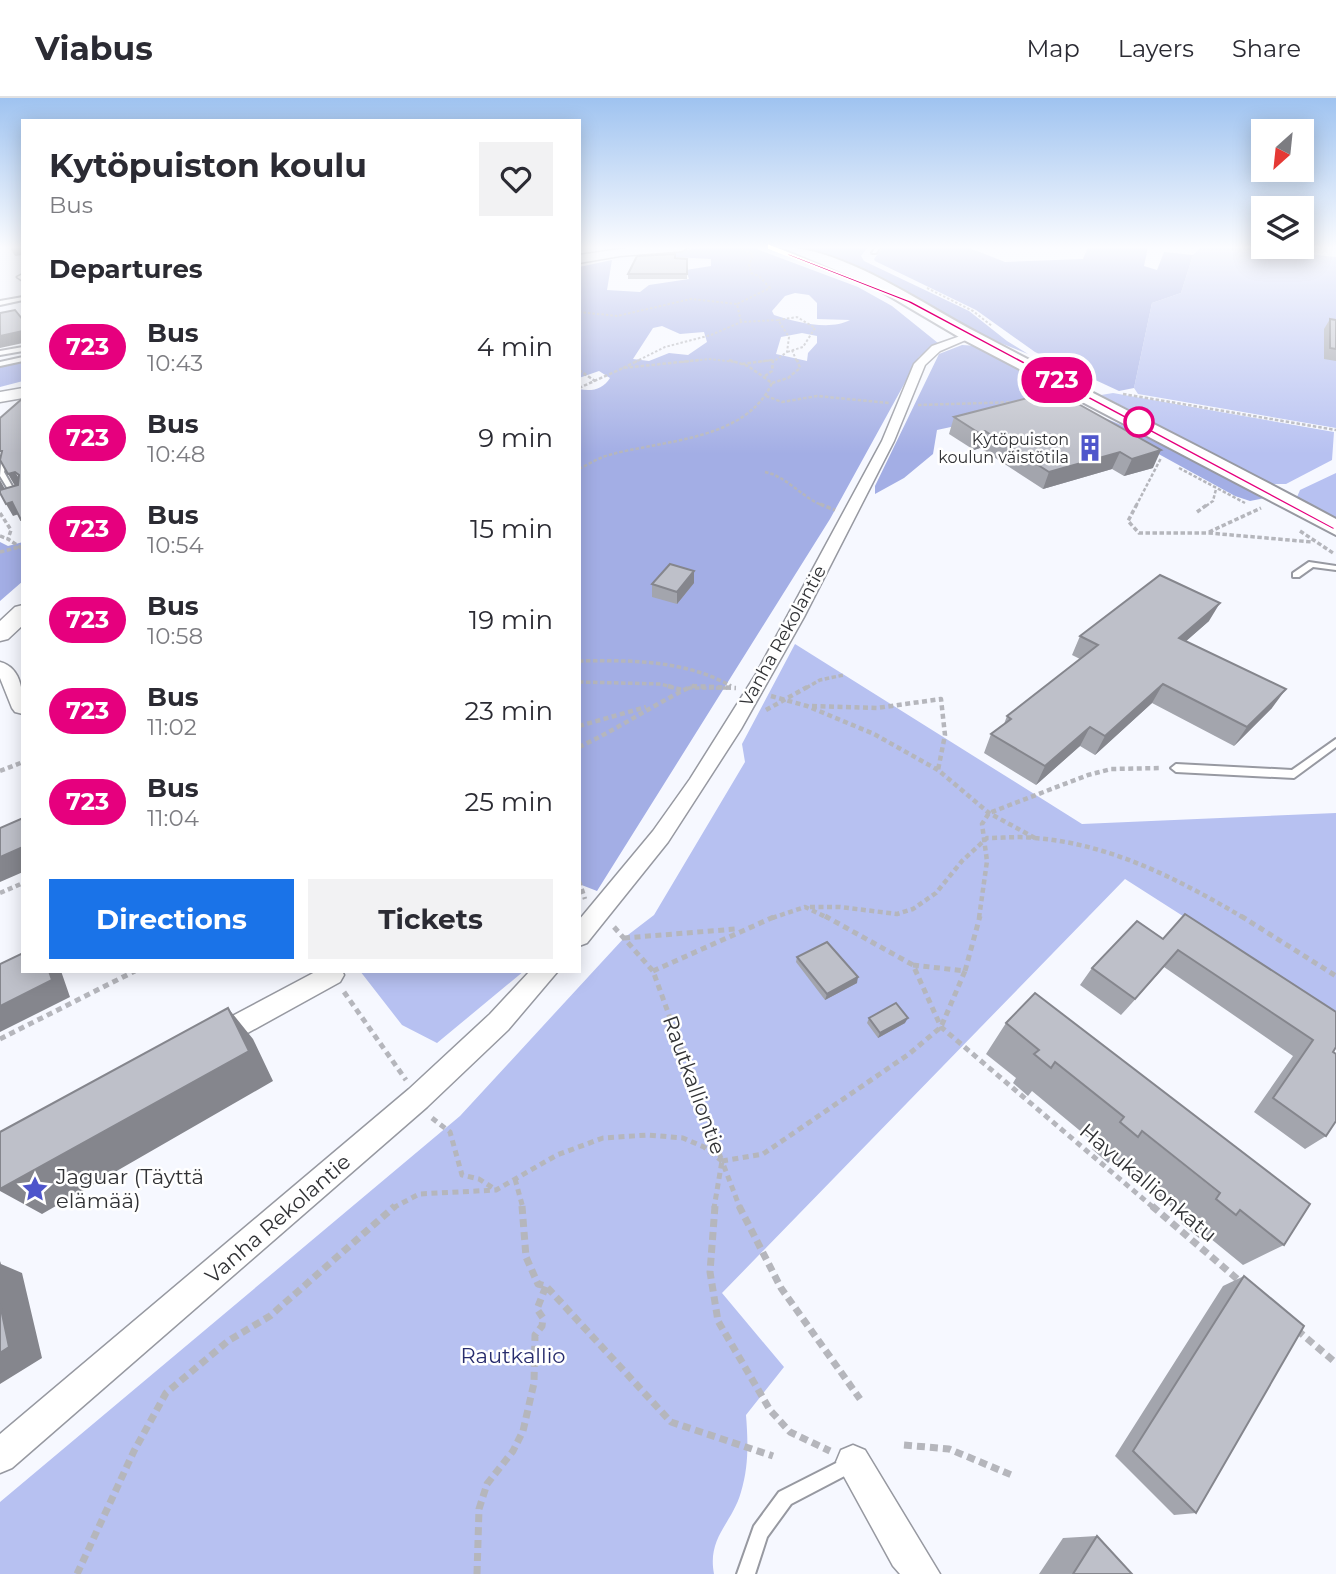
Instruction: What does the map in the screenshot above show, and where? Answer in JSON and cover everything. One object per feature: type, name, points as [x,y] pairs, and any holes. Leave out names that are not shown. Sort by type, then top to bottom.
[{"type":"main road","points":[[934,316],[1336,528]]},
{"type":"main road","points":[[0,397],[21,393]]},
{"type":"main road","points":[[0,634],[21,614]]},
{"type":"street","name":"Vanha Rekolantie","points":[[581,934],[601,912],[682,805],[729,735],[848,517],[905,405],[919,365],[926,356],[945,344],[970,336]]},
{"type":"street","points":[[0,668],[8,676],[21,708]]},
{"type":"street","name":"Vanha Rekolantie","points":[[0,1457],[418,1098],[499,1022],[544,973]]},
{"type":"street","points":[[191,1051],[332,975]]},
{"type":"street","points":[[853,1462],[906,1553],[922,1574]]},
{"type":"lane","points":[[0,353],[21,349]]},
{"type":"lane","points":[[0,364],[21,359]]},
{"type":"lane","points":[[3,464],[2,472],[12,494]]},
{"type":"lane","points":[[1296,575],[1312,564],[1336,568]]},
{"type":"lane","points":[[1176,768],[1294,774],[1336,742]]},
{"type":"lane","points":[[746,1574],[760,1532],[785,1498],[853,1462]]},
{"type":"path","points":[[740,316],[741,323]]},
{"type":"path","points":[[581,387],[665,347],[711,335],[741,323],[797,317],[815,328],[803,347],[773,360],[741,364],[710,359],[624,368]]},
{"type":"path","points":[[778,320],[789,337],[787,352]]},
{"type":"path","points":[[581,467],[606,456],[652,447],[716,429],[753,409],[766,396],[772,383],[788,378],[800,368],[792,350]]},
{"type":"path","points":[[765,376],[772,371],[773,360]]},
{"type":"path","points":[[741,364],[765,376],[772,383]]},
{"type":"path","points":[[581,371],[595,381]]},
{"type":"path","points":[[1120,393],[1336,430]]},
{"type":"path","points":[[766,396],[782,402],[817,396],[905,405],[1025,401]]},
{"type":"path","points":[[1161,458],[1128,521],[1139,533],[1209,533],[1315,542]]},
{"type":"path","points":[[765,472],[778,475],[814,502],[848,517]]},
{"type":"path","points":[[1197,512],[1213,501],[1216,489]]},
{"type":"path","points":[[1209,533],[1266,505]]},
{"type":"path","points":[[0,513],[11,530],[8,539]]},
{"type":"path","points":[[0,536],[21,547]]},
{"type":"path","points":[[0,552],[21,547]]},
{"type":"path","points":[[581,661],[615,660],[683,668],[718,677],[733,688]]},
{"type":"path","points":[[729,735],[783,699],[820,680],[844,675]]},
{"type":"path","points":[[581,682],[661,684],[684,690]]},
{"type":"path","points":[[581,746],[617,730],[651,706],[692,686],[755,691],[807,706],[874,734],[939,770],[971,801],[1036,838]]},
{"type":"path","points":[[807,706],[835,709],[886,708],[942,699],[947,727],[939,770]]},
{"type":"path","points":[[581,725],[651,706]]},
{"type":"path","points":[[0,771],[21,763]]},
{"type":"path","points":[[722,1161],[763,1154],[909,1055],[941,1027],[965,971],[988,870],[987,838],[982,824],[989,813],[1088,775],[1111,769],[1176,768]]},
{"type":"path","points":[[653,971],[789,909],[840,907],[897,914],[913,909],[936,893],[962,861],[987,838],[1036,838],[1072,844],[1132,860],[1182,881],[1336,976]]},
{"type":"path","points":[[0,893],[21,884]]},
{"type":"path","points":[[805,907],[913,965],[965,971]]},
{"type":"path","name":"Rautkalliontie","points":[[601,912],[653,971],[722,1161],[710,1250],[710,1272],[718,1321],[770,1410],[790,1432],[853,1462]]},
{"type":"path","points":[[624,938],[741,929]]},
{"type":"path","points":[[913,965],[941,1027]]},
{"type":"path","points":[[0,1039],[131,973]]},
{"type":"path","points":[[332,975],[418,1098],[424,1112],[450,1132],[463,1175],[479,1179],[496,1190]]},
{"type":"path","name":"Havukallionkatu","points":[[941,1027],[1243,1284]]},
{"type":"path","points":[[77,1574],[134,1451],[166,1393],[228,1341],[270,1316],[398,1203],[419,1194],[496,1190],[557,1155],[603,1138],[648,1135],[683,1138],[704,1147],[722,1161],[737,1203],[780,1288],[860,1399]]},
{"type":"path","points":[[514,1179],[521,1191],[525,1262],[538,1284],[545,1286],[671,1422],[773,1456]]},
{"type":"path","points":[[477,1574],[479,1508],[487,1484],[513,1451],[523,1432],[534,1383],[535,1335],[542,1326],[543,1318],[537,1309],[545,1286]]},
{"type":"path","points":[[1295,1328],[1336,1363]]},
{"type":"path","points":[[904,1445],[934,1444],[956,1449],[1014,1476]]},
{"type":"green space","points":[[1149,316],[1336,316],[1336,428],[1138,394],[1134,388]]},
{"type":"green space","points":[[1113,393],[1334,432],[1332,460],[1286,484],[1270,484],[1101,395]]},
{"type":"green space","points":[[1336,473],[1336,518],[1297,497],[1300,490]]},
{"type":"green space","name":"Rautkallio","points":[[795,644],[1082,824],[1336,813],[1336,1014],[1125,879],[722,1293],[784,1367],[746,1415],[747,1454],[744,1482],[737,1503],[717,1540],[713,1561],[714,1574],[0,1574],[0,1502],[460,1116],[624,938],[654,915],[745,762],[742,744]]},
{"type":"green space","points":[[362,973],[522,973],[437,1043],[402,1025]]},
{"type":"shaded area","points":[[581,316],[777,316],[802,323],[833,325],[850,320],[817,319],[817,316],[904,316],[938,343],[919,357],[830,519],[597,891],[581,885],[581,389],[597,389],[604,385],[610,378],[599,371],[581,377]],"holes":[[[662,326],[680,334],[704,332],[707,342],[688,355],[669,353],[649,361],[633,359],[653,328]],[[802,333],[817,336],[817,343],[808,353],[807,361],[776,354],[781,337]]]},
{"type":"shaded area","points":[[947,316],[975,316],[1028,354],[993,340]]},
{"type":"shaded area","points":[[984,316],[1149,316],[1134,388],[1119,391],[1035,352]]},
{"type":"shaded area","points":[[962,345],[978,346],[1064,390],[1042,398],[1048,406],[937,430],[933,454],[904,478],[875,494],[875,486],[939,354]]},
{"type":"shaded area","points":[[21,362],[21,382],[0,387],[0,367]]},
{"type":"shaded area","points":[[1090,412],[1165,443],[1265,498],[1250,501],[1235,496],[1084,413]]},
{"type":"shaded area","points":[[0,542],[8,546],[21,543],[21,583],[0,601]]},
{"type":"building","points":[[0,316],[20,316],[21,331],[0,336]]},
{"type":"building","points":[[1330,319],[1336,320],[1336,349],[1330,348]]},
{"type":"building","points":[[1055,391],[1161,450],[1132,459],[1120,452],[1049,472],[985,431],[979,433],[954,417]]},
{"type":"building","points":[[21,400],[21,520],[12,502],[6,504],[0,493],[0,490],[18,485],[19,475],[15,472],[8,474],[0,460],[0,418]]},
{"type":"building","points":[[670,564],[694,571],[677,592],[652,584]]},
{"type":"building","points":[[1160,575],[1220,603],[1179,638],[1286,689],[1247,727],[1163,684],[1105,736],[1090,727],[1045,766],[991,734],[1011,719],[1007,716],[1098,645],[1080,636]]},
{"type":"building","points":[[21,819],[21,848],[0,857],[0,828]]},
{"type":"building","points":[[1185,914],[1336,1012],[1336,1047],[1333,1052],[1336,1054],[1336,1121],[1326,1136],[1273,1098],[1313,1040],[1178,950],[1135,999],[1092,968],[1137,921],[1163,939]]},
{"type":"building","points":[[827,942],[858,977],[827,994],[797,957]]},
{"type":"building","points":[[21,954],[21,973],[50,973],[52,980],[0,1006],[0,964]]},
{"type":"building","points":[[1035,993],[1310,1204],[1284,1245],[1240,1210],[1236,1215],[1216,1199],[1220,1193],[1142,1131],[1138,1137],[1120,1122],[1124,1117],[1055,1062],[1051,1068],[1034,1054],[1039,1050],[1006,1023]]},
{"type":"building","points":[[896,1003],[908,1018],[880,1033],[869,1018]]},
{"type":"building","points":[[228,1008],[249,1051],[0,1189],[0,1132]]},
{"type":"building","points":[[1244,1276],[1304,1326],[1196,1513],[1133,1451]]},
{"type":"building","points":[[0,1304],[9,1347],[0,1353]]},
{"type":"building","points":[[1097,1536],[1132,1574],[1073,1574]]},
{"type":"bus line","name":"723","points":[[934,316],[1336,528]]},
{"type":"place","name":"Kytöpuiston koulun väistötila","points":[[1090,448]]},
{"type":"place","name":"Jaguar (Täyttä elämää)","points":[[35,1189]]}]
